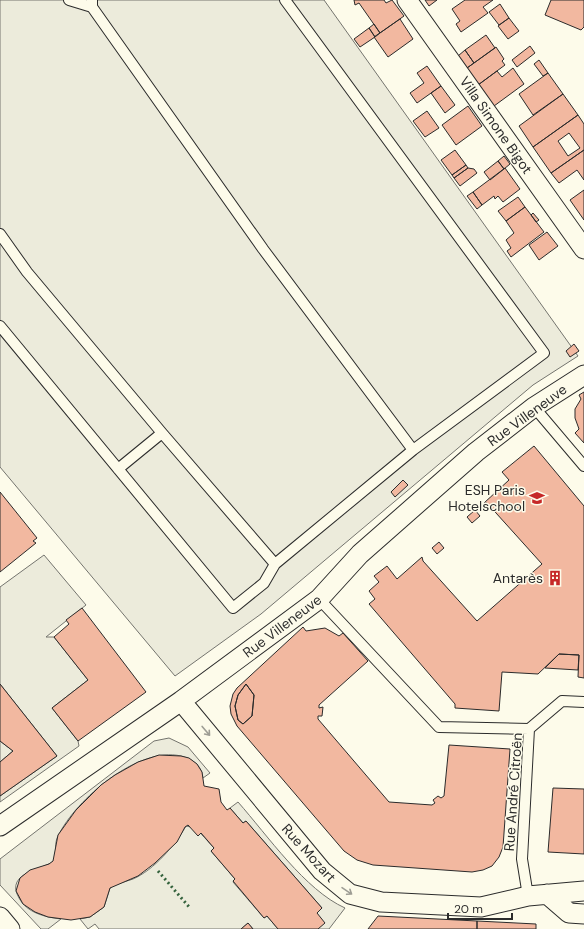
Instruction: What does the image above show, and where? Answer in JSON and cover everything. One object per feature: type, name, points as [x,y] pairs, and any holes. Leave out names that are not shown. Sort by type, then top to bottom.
[{"type":"street","name":"Villa Simone Bigot","points":[[407,0],[584,249]]},
{"type":"street","name":"Rue Villeneuve","points":[[0,826],[181,701],[319,599],[360,554],[476,452],[534,407],[584,375]]},
{"type":"street","name":"Rue Mozart","points":[[181,701],[322,871],[350,894],[381,902],[481,907],[528,896],[584,891]]},
{"type":"street","points":[[548,894],[569,913],[584,914]]},
{"type":"street","points":[[0,917],[10,929]]},
{"type":"lane","points":[[69,0],[92,3],[263,249],[413,450]]},
{"type":"lane","points":[[0,326],[233,608],[264,583],[275,564],[413,450],[544,353],[285,0]]},
{"type":"lane","points":[[0,234],[27,272],[162,433],[275,564]]},
{"type":"lane","points":[[534,407],[584,466]]},
{"type":"lane","points":[[118,469],[162,433]]},
{"type":"lane","points":[[319,599],[439,727],[529,729]]},
{"type":"lane","name":"Rue André Citroën","points":[[528,896],[522,859],[529,729],[562,701],[584,702]]},
{"type":"shaded area","points":[[0,0],[324,0],[578,356],[533,385],[261,614],[175,676],[0,467]]},
{"type":"shaded area","points":[[44,555],[86,605],[46,637],[54,637],[88,680],[52,708],[78,741],[79,746],[0,802],[0,796],[57,756],[0,684],[0,587]]},
{"type":"shaded area","points":[[169,738],[188,747],[210,773],[203,778],[201,770],[193,761],[181,756],[164,755],[146,759],[128,767],[110,778],[93,792],[79,806],[58,836],[54,860],[22,876],[17,882],[16,889],[22,903],[32,911],[49,917],[61,919],[48,929],[41,929],[0,885],[0,859],[154,741]]},
{"type":"shaded area","points":[[0,741],[13,751],[0,762]]},
{"type":"shaded area","points":[[238,802],[301,876],[330,900],[345,908],[329,929],[318,929],[317,913],[322,908],[246,821],[243,823],[230,808]]},
{"type":"shaded area","points":[[186,826],[198,831],[214,848],[211,851],[235,879],[233,882],[264,918],[267,916],[278,929],[253,929],[248,923],[241,929],[99,929],[95,924],[88,929],[80,919],[90,917],[104,907],[110,888],[133,879],[149,870],[170,849]]},
{"type":"building","points":[[354,0],[384,0],[386,3],[392,0],[404,16],[380,33],[359,3],[355,5]]},
{"type":"building","points":[[425,0],[437,0],[429,6]]},
{"type":"building","points":[[465,0],[493,0],[483,7],[488,13],[461,32],[456,24],[460,21],[452,9]]},
{"type":"building","points":[[551,0],[584,0],[584,27],[581,30],[545,15]]},
{"type":"building","points":[[500,4],[509,18],[499,25],[489,12]]},
{"type":"building","points":[[509,18],[519,31],[508,39],[498,26]]},
{"type":"building","points":[[400,19],[413,39],[388,57],[374,37]]},
{"type":"building","points":[[374,24],[380,33],[375,37],[369,28]]},
{"type":"building","points":[[369,28],[375,37],[360,47],[354,39]]},
{"type":"building","points":[[486,35],[495,48],[474,63],[465,50]]},
{"type":"building","points":[[530,46],[535,53],[517,67],[512,60]]},
{"type":"building","points":[[496,47],[504,59],[502,61],[505,65],[478,85],[467,68]]},
{"type":"building","points":[[465,50],[474,63],[467,68],[458,56]]},
{"type":"building","points":[[539,60],[548,73],[543,76],[534,64]]},
{"type":"building","points":[[427,66],[441,86],[417,103],[410,93],[424,83],[417,73]]},
{"type":"building","points":[[513,68],[524,84],[494,106],[478,85],[497,71],[502,77]]},
{"type":"building","points":[[548,73],[563,94],[533,115],[519,94]]},
{"type":"building","points":[[441,86],[455,105],[445,113],[431,93]]},
{"type":"building","points":[[563,94],[578,115],[533,147],[519,126]]},
{"type":"building","points":[[468,106],[482,126],[456,145],[442,125]]},
{"type":"building","points":[[427,111],[439,128],[425,137],[413,121]]},
{"type":"building","points":[[578,115],[584,124],[584,150],[551,173],[533,147]],"holes":[[[569,133],[580,148],[568,156],[558,141]]]},
{"type":"building","points":[[455,150],[466,165],[452,175],[441,160]]},
{"type":"building","points":[[584,150],[584,180],[577,170],[559,183],[551,173]]},
{"type":"building","points":[[504,156],[510,164],[504,169],[498,161]]},
{"type":"building","points":[[498,161],[504,169],[490,180],[484,172]]},
{"type":"building","points":[[466,165],[468,168],[454,178],[452,175]]},
{"type":"building","points":[[468,168],[474,169],[477,173],[460,186],[454,178]]},
{"type":"building","points":[[505,168],[520,189],[503,202],[498,196],[495,199],[494,196],[482,205],[473,192]]},
{"type":"building","points":[[584,190],[584,220],[570,200]]},
{"type":"building","points":[[473,192],[482,205],[477,209],[467,196]]},
{"type":"building","points":[[518,197],[525,207],[506,221],[498,211]]},
{"type":"building","points":[[525,207],[544,232],[511,257],[507,251],[511,248],[506,240],[514,233],[506,221]]},
{"type":"building","points":[[533,213],[539,220],[536,222],[531,215]]},
{"type":"building","points":[[547,232],[558,246],[539,260],[529,245]]},
{"type":"building","points":[[574,344],[579,351],[570,357],[566,351]]},
{"type":"building","points":[[584,392],[584,443],[575,433],[579,429],[575,418],[575,409],[581,399],[579,395]]},
{"type":"building","name":"Antarès","points":[[534,446],[584,506],[584,678],[578,677],[579,655],[559,654],[538,674],[502,672],[499,711],[455,708],[455,704],[369,604],[375,599],[369,591],[379,582],[374,576],[387,566],[397,579],[422,557],[423,561],[477,621],[542,564],[487,503],[484,503],[509,480],[502,472]]},
{"type":"building","points":[[403,480],[408,485],[395,497],[391,492]]},
{"type":"building","points":[[0,492],[37,538],[33,541],[36,543],[0,572]]},
{"type":"building","points":[[475,510],[480,516],[472,523],[467,517]]},
{"type":"building","points":[[439,542],[444,548],[437,554],[432,548]]},
{"type":"building","points":[[82,608],[146,692],[78,741],[52,708],[88,680],[54,637],[69,624],[66,620]]},
{"type":"building","points":[[303,627],[306,631],[325,628],[339,636],[343,633],[368,661],[319,705],[319,708],[323,707],[322,716],[318,716],[318,719],[389,802],[432,805],[435,803],[433,800],[438,796],[441,798],[444,796],[449,745],[510,749],[503,847],[499,857],[492,866],[483,870],[472,872],[373,865],[357,860],[344,851],[237,726],[231,714],[230,706],[233,694],[237,688]],"holes":[[[246,684],[254,695],[252,716],[243,724],[238,720],[235,706],[238,695]]]},
{"type":"building","points":[[559,654],[579,655],[578,670],[545,668]]},
{"type":"building","points":[[0,684],[57,756],[0,796],[0,762],[13,751],[0,741]]},
{"type":"building","points":[[246,684],[254,695],[252,716],[243,724],[238,720],[235,706],[238,695]]},
{"type":"building","points":[[159,755],[181,756],[189,758],[197,764],[202,772],[204,786],[219,789],[221,802],[227,810],[230,808],[243,823],[246,821],[322,908],[317,913],[325,923],[318,929],[278,929],[267,916],[264,918],[233,881],[235,879],[211,851],[214,848],[201,833],[198,836],[188,825],[185,827],[177,842],[155,863],[138,876],[110,888],[104,907],[90,917],[71,920],[48,917],[35,912],[23,904],[16,891],[20,878],[30,870],[49,864],[53,861],[58,835],[76,810],[101,785],[115,775],[138,762]]},
{"type":"building","points":[[553,788],[584,789],[584,854],[548,852]]},
{"type":"building","points":[[378,916],[477,921],[477,929],[368,929]]},
{"type":"building","points":[[477,921],[536,924],[536,929],[477,929]]},
{"type":"building","points":[[248,923],[253,929],[241,929]]},
{"type":"hedge","points":[[158,871],[190,908]]},
{"type":"place","name":"ESH Paris Hotelschool","points":[[537,498]]},
{"type":"place","name":"Antarès","points":[[555,578]]}]
